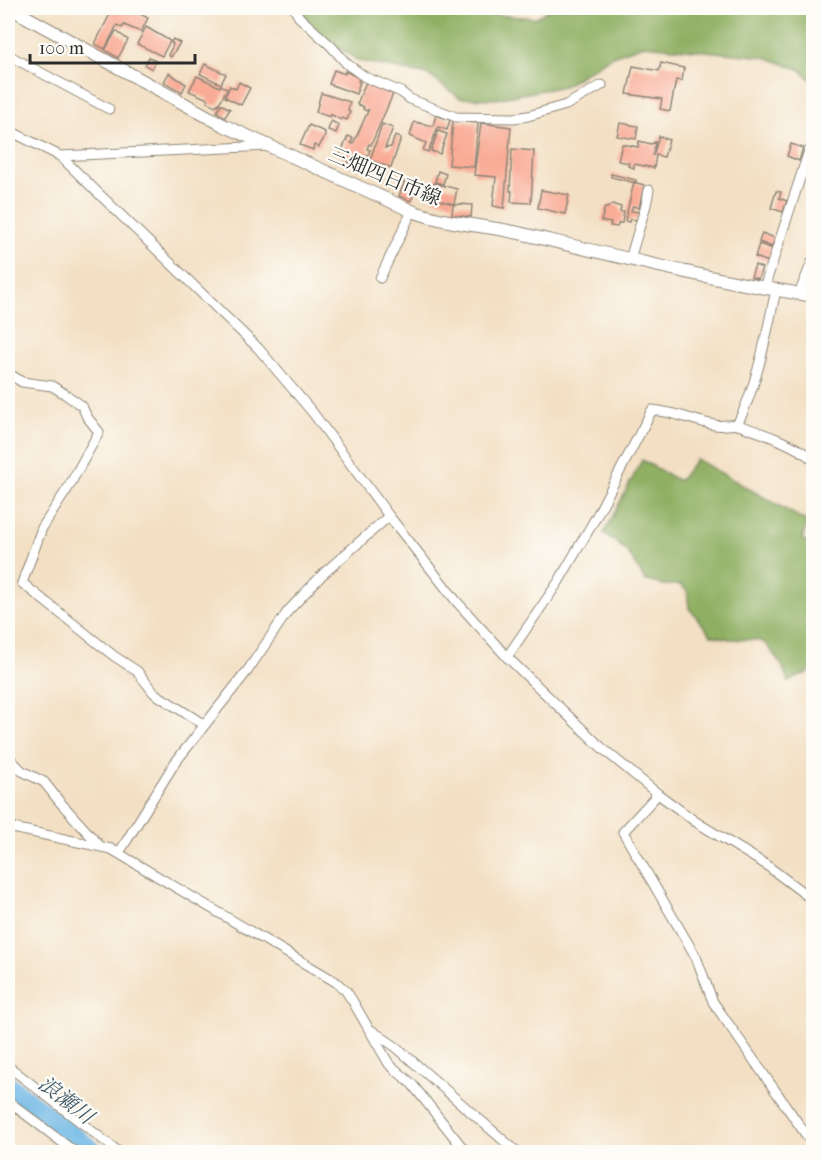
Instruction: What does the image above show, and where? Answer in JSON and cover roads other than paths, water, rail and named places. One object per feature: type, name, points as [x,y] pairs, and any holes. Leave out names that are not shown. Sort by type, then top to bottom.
[{"type":"main road","name":"三畑四日市線","points":[[10,8],[223,124],[433,219],[504,230],[770,289],[813,296]]},
{"type":"street","points":[[294,8],[299,17],[347,64],[365,77],[401,92],[410,99],[456,117],[514,118],[528,116],[566,105],[602,85]]},
{"type":"street","points":[[8,55],[109,109]]},
{"type":"street","points":[[8,130],[60,156],[258,348],[313,413],[389,516],[457,602],[507,657],[602,748],[696,822],[765,864],[813,901]]},
{"type":"street","points":[[60,156],[269,146]]},
{"type":"street","points":[[737,425],[757,374],[770,289],[809,151]]},
{"type":"street","points":[[630,259],[649,190]]},
{"type":"street","points":[[380,278],[412,211]]},
{"type":"street","points":[[799,294],[813,257]]},
{"type":"street","points":[[8,373],[22,382],[52,386],[82,406],[87,417],[99,432],[68,488],[42,528],[22,583],[114,656],[137,671],[154,693],[203,724]]},
{"type":"street","points":[[507,657],[589,530],[652,410],[672,412],[717,426],[737,425],[779,440],[806,453],[813,461]]},
{"type":"street","points":[[119,853],[174,764],[203,724],[248,670],[288,611],[323,574],[389,516]]},
{"type":"street","points":[[8,757],[22,771],[44,782],[58,801],[99,845]]},
{"type":"street","points":[[658,794],[623,832],[696,957],[713,1002],[813,1146]]},
{"type":"street","points":[[8,827],[99,845],[119,853],[336,982],[346,991],[389,1064],[412,1084],[466,1152]]},
{"type":"street","points":[[369,1028],[396,1047],[517,1152]]},
{"type":"street","points":[[8,1066],[119,1152]]},
{"type":"street","points":[[8,1101],[75,1152]]},
{"type":"waterway","name":"浪瀬川","points":[[8,1085],[94,1152]]}]
